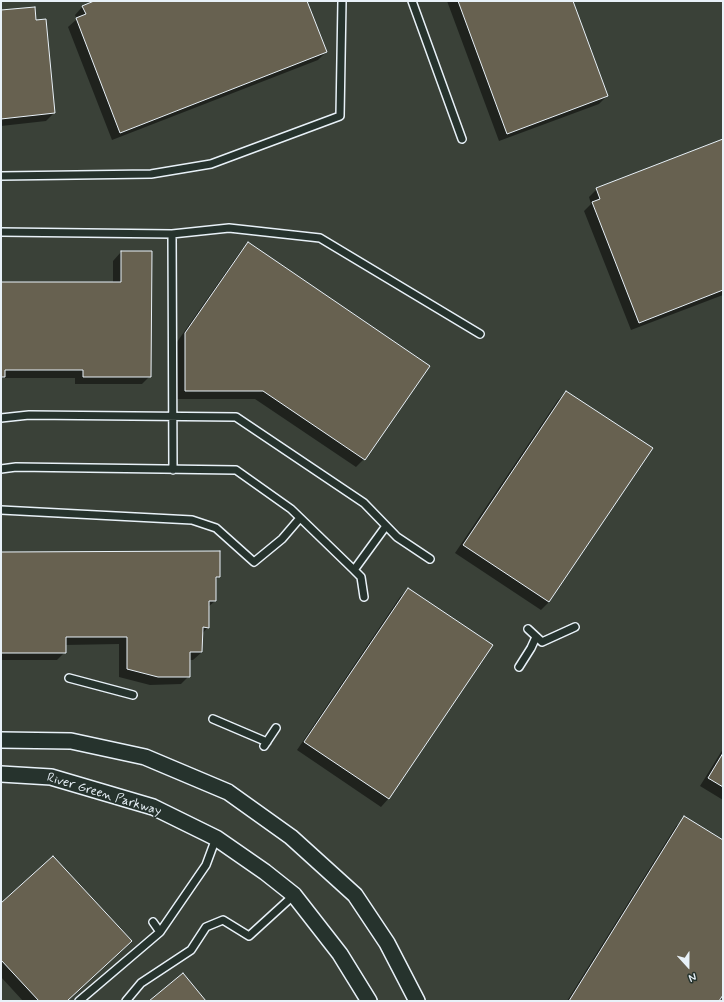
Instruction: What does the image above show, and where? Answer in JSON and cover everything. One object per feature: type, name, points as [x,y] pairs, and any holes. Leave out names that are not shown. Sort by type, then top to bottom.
[{"type":"street","points":[[1,740],[71,741],[145,757],[228,792],[291,837],[355,896],[386,943],[417,1001]]},
{"type":"street","name":"River Green Parkway","points":[[1,774],[51,777],[153,807],[216,838],[265,872],[294,895],[340,954],[369,1001]]},
{"type":"lane","points":[[1,176],[151,174],[211,164],[340,116],[342,1]]},
{"type":"lane","points":[[412,1],[462,139]]},
{"type":"lane","points":[[1,232],[172,234],[229,228],[320,238],[480,334]]},
{"type":"lane","points":[[172,234],[173,470]]},
{"type":"lane","points":[[1,418],[29,415],[236,417],[364,503],[397,537],[430,558]]},
{"type":"lane","points":[[1,469],[16,467],[236,470],[291,509],[354,570],[361,578],[364,597]]},
{"type":"lane","points":[[1,510],[192,520],[216,528],[254,562],[282,539],[300,518]]},
{"type":"lane","points":[[354,570],[386,526]]},
{"type":"lane","points":[[528,629],[542,642],[575,627]]},
{"type":"lane","points":[[519,667],[536,637]]},
{"type":"lane","points":[[69,678],[133,695]]},
{"type":"lane","points":[[213,719],[265,744],[276,728]]},
{"type":"lane","points":[[79,1001],[160,932],[206,865],[216,838]]},
{"type":"lane","points":[[126,1001],[141,983],[191,950],[206,927],[223,920],[249,936],[294,895]]},
{"type":"lane","points":[[154,922],[160,932]]},
{"type":"shaded area","points":[[1,1],[723,1],[723,1001],[1,1001]]},
{"type":"building","points":[[94,1],[307,1],[327,52],[120,133],[76,18],[86,14],[82,6]]},
{"type":"building","points":[[458,1],[573,1],[608,96],[507,134]]},
{"type":"building","points":[[35,7],[36,20],[46,19],[55,113],[1,119],[1,10]]},
{"type":"building","points":[[723,139],[723,290],[639,323],[592,202],[600,199],[596,188]]},
{"type":"building","points":[[248,242],[430,366],[365,460],[263,391],[185,391],[185,333]]},
{"type":"building","points":[[121,251],[152,251],[151,377],[83,377],[83,370],[5,370],[5,377],[1,377],[1,282],[121,282]]},
{"type":"building","points":[[566,391],[653,448],[549,602],[463,545]]},
{"type":"building","points":[[220,551],[220,577],[216,577],[216,601],[209,601],[209,628],[203,627],[202,652],[190,652],[190,677],[158,677],[127,669],[127,637],[66,637],[66,653],[1,653],[1,552]]},
{"type":"building","points":[[408,588],[493,645],[389,799],[304,742]]},
{"type":"building","points":[[723,753],[723,787],[708,778]]},
{"type":"building","points":[[684,816],[723,840],[723,995],[719,1001],[569,1001]]},
{"type":"building","points":[[53,856],[132,941],[67,1001],[39,1001],[1,960],[1,903]]},
{"type":"building","points":[[183,973],[206,1001],[149,1001]]}]
